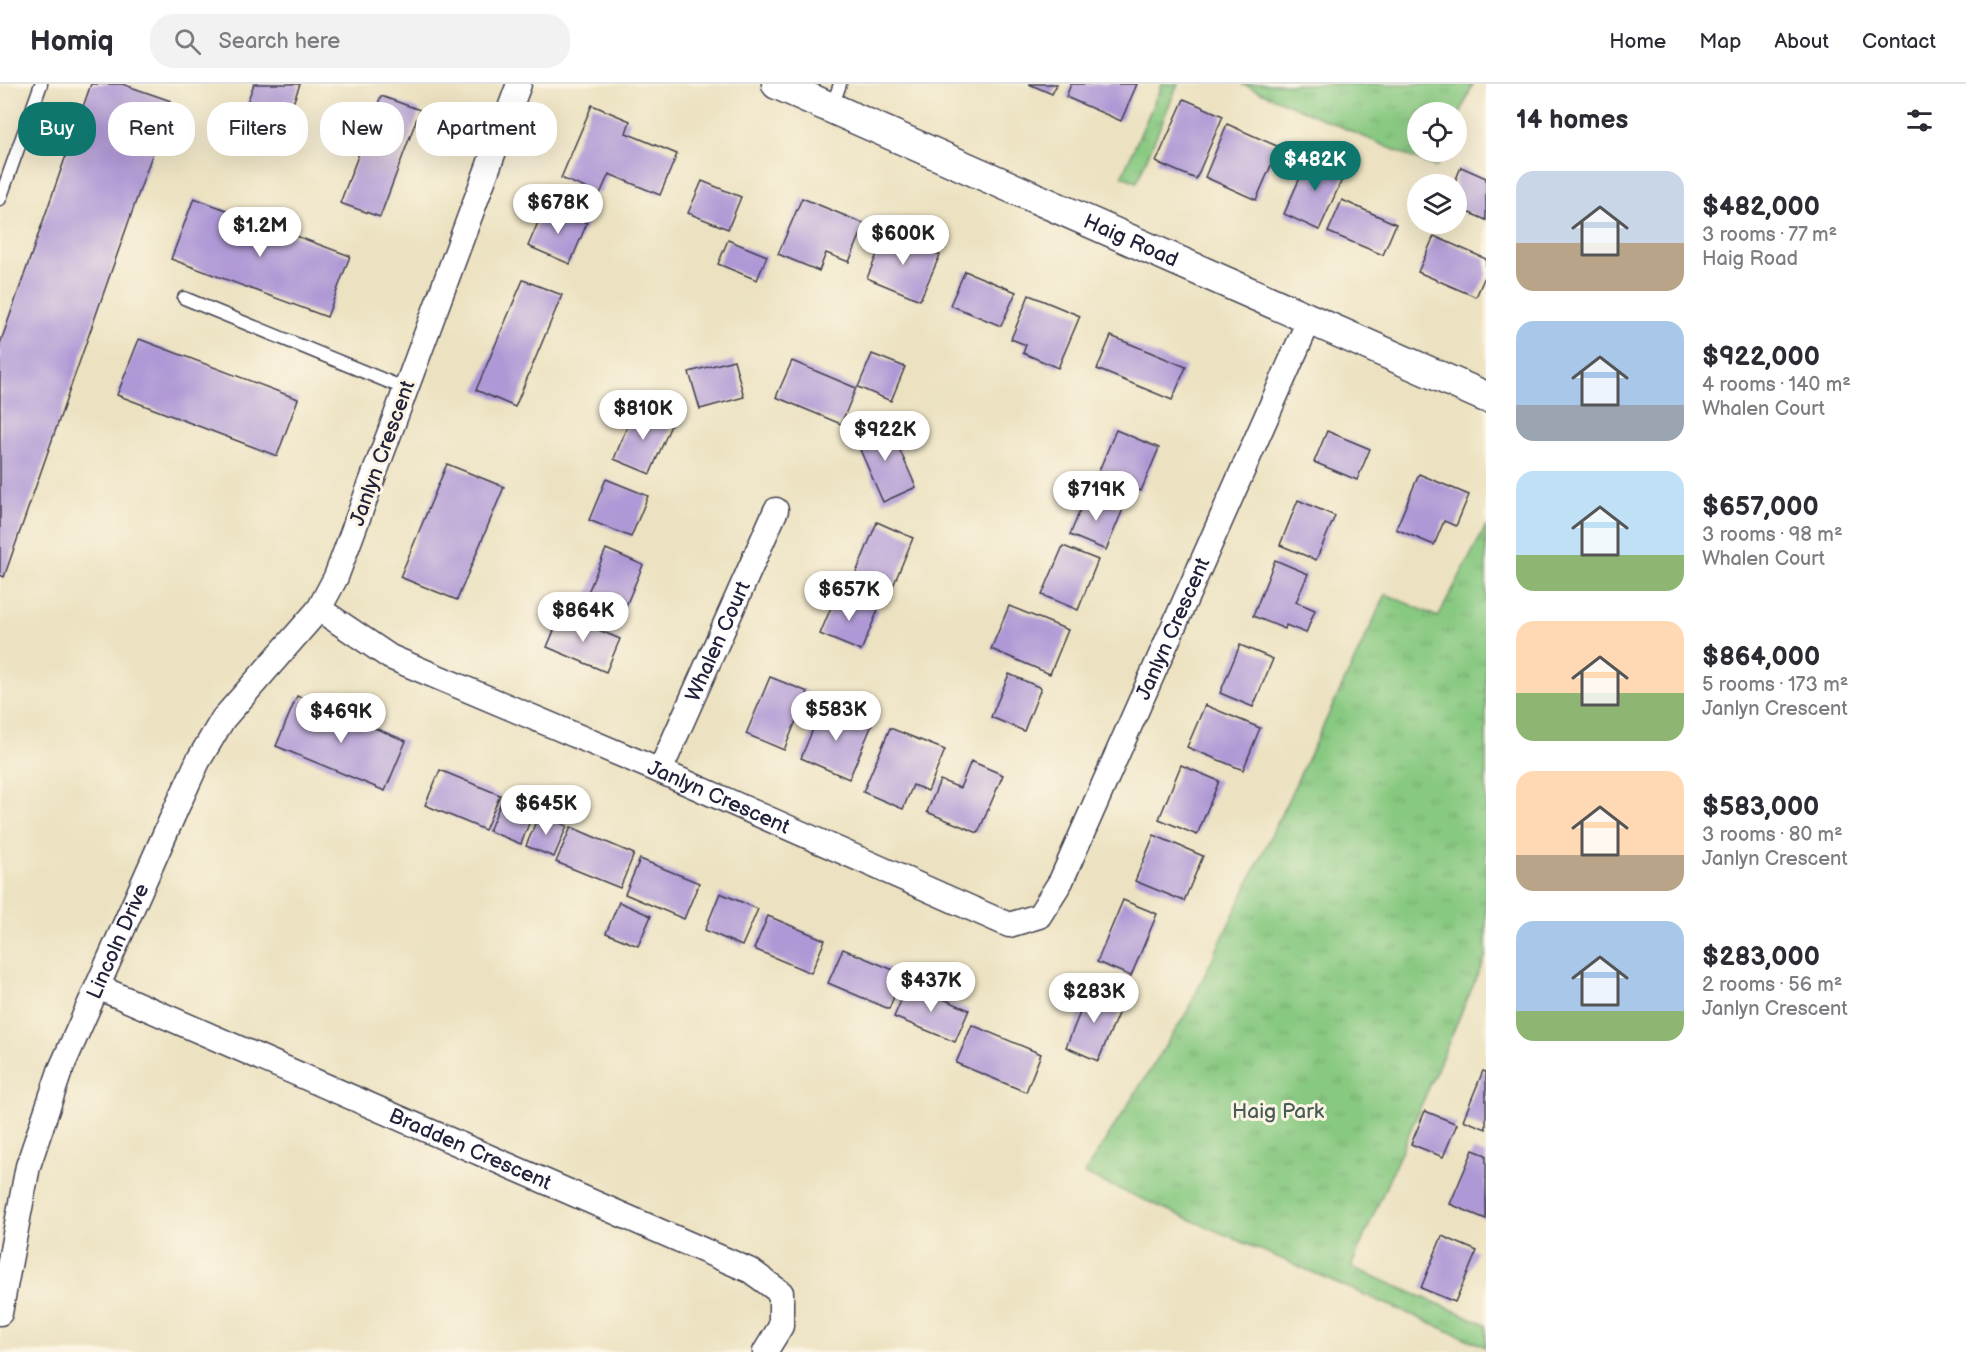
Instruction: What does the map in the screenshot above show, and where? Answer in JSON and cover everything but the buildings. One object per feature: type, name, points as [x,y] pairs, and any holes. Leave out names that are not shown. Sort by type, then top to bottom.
[{"type":"street","name":"Janlyn Crescent","points":[[519,84],[336,577],[319,609],[390,657],[660,771],[1009,925],[1039,916],[1061,881],[1310,318]]},
{"type":"street","name":"Haig Road","points":[[777,84],[836,95],[1310,318],[1486,397]]},
{"type":"street","name":"Whalen Court","points":[[660,771],[776,510]]},
{"type":"street","name":"Lincoln Drive","points":[[0,1312],[28,1166],[60,1071],[198,761],[218,727],[319,609]]},
{"type":"street","name":"Bradden Crescent","points":[[98,987],[751,1271],[781,1293],[781,1326],[765,1352]]},
{"type":"lane","points":[[0,199],[42,84]]},
{"type":"lane","points":[[184,298],[406,389]]},
{"type":"green space","points":[[1162,84],[1178,84],[1137,182],[1122,176]]},
{"type":"green space","points":[[1242,84],[1473,84],[1465,102],[1407,102],[1407,155]]},
{"type":"green space","points":[[1422,162],[1439,162],[1436,168]]},
{"type":"green space","name":"Haig Park","points":[[1486,526],[1486,956],[1351,1267],[1486,1324],[1486,1347],[1084,1174],[1187,1012],[1386,594],[1438,617]]}]
